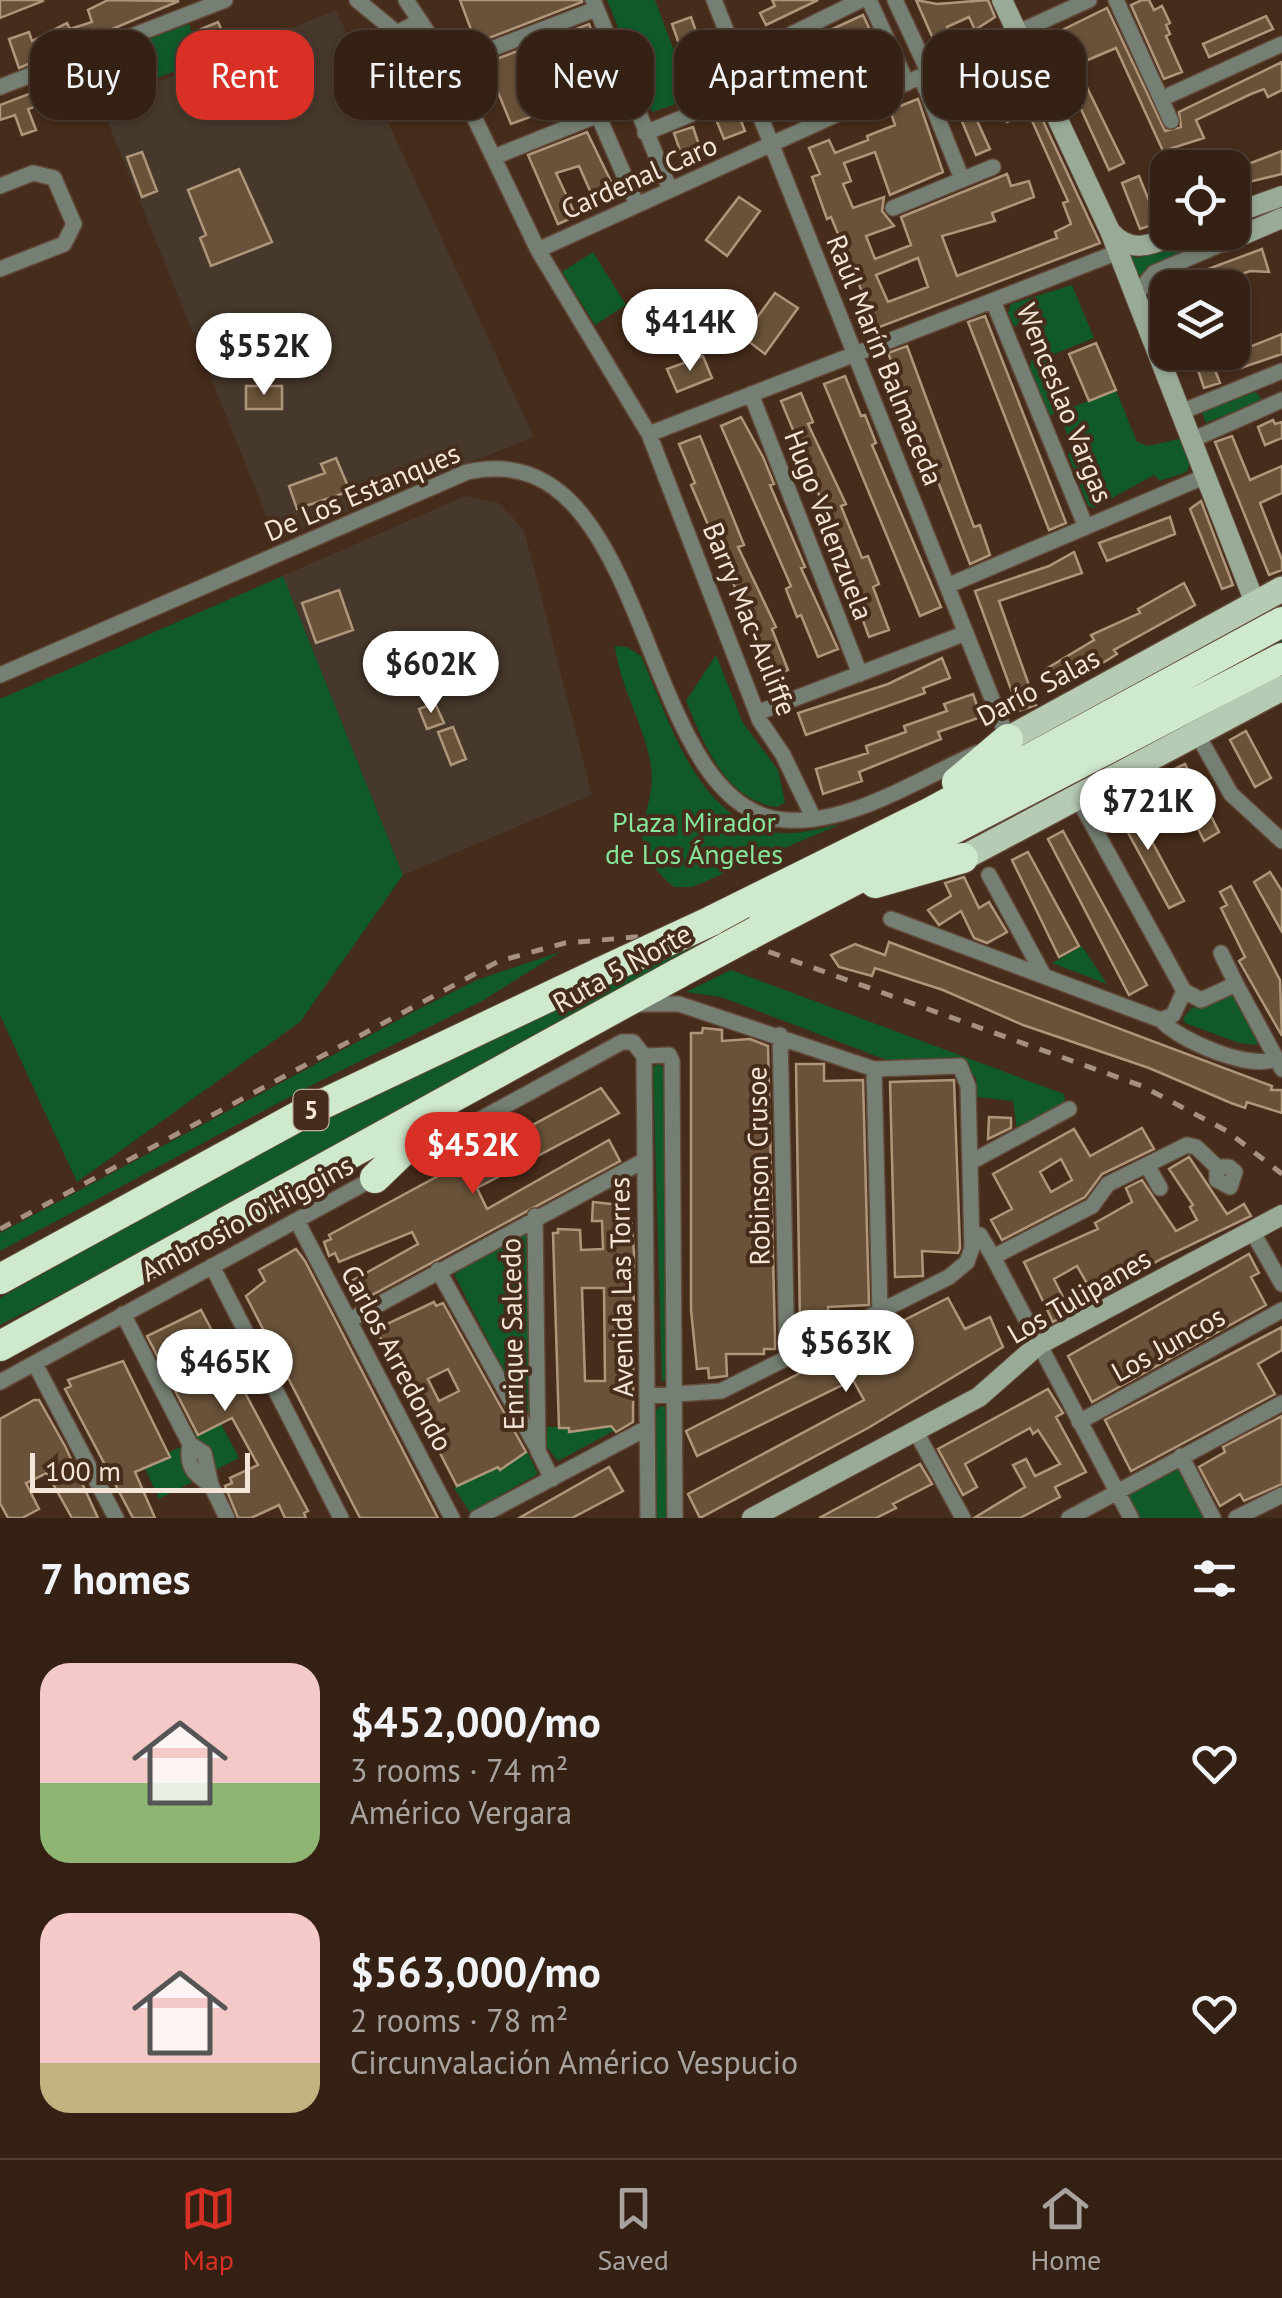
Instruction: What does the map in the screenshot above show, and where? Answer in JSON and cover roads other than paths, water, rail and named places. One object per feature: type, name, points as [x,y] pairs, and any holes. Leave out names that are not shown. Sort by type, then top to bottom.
[{"type":"highway","name":"Ruta 5 Norte","points":[[0,1279],[306,1112],[883,837],[1282,622]]},
{"type":"highway","name":"Ruta 5 Norte","points":[[1,1345],[619,1006],[676,985],[757,931],[1282,658]]},
{"type":"highway","points":[[883,837],[1008,739]]},
{"type":"highway","points":[[810,903],[976,866]]},
{"type":"highway","points":[[375,1178],[460,1096]]},
{"type":"main road","name":"Darío Salas","points":[[1008,739],[1282,588]]},
{"type":"main road","points":[[976,866],[1077,797],[1282,688]]},
{"type":"street","points":[[0,88],[225,0]]},
{"type":"street","points":[[358,0],[396,33],[420,21]]},
{"type":"street","name":"Barry Mac-Auliffe","points":[[406,0],[426,30]]},
{"type":"street","name":"Raúl Marín Balmaceda","points":[[714,0],[726,30]]},
{"type":"street","points":[[791,30],[834,6],[865,0],[919,77]]},
{"type":"street","points":[[895,0],[919,77],[962,180]]},
{"type":"street","points":[[1002,0],[1017,30]]},
{"type":"street","name":"Cardenal Caro","points":[[1022,30],[1090,0]]},
{"type":"street","points":[[1116,0],[1171,122]]},
{"type":"street","points":[[497,45],[594,4],[604,30]]},
{"type":"street","points":[[1161,99],[1282,44]]},
{"type":"street","name":"Cardenal Caro","points":[[538,250],[923,75]]},
{"type":"street","name":"Barry Mac-Auliffe","points":[[476,120],[538,250],[649,434],[757,714],[814,819]]},
{"type":"street","points":[[494,156],[585,120]]},
{"type":"street","points":[[600,120],[638,205]]},
{"type":"street","points":[[640,120],[670,190]]},
{"type":"street","points":[[645,133],[677,120]]},
{"type":"street","name":"Raúl Marín Balmaceda","points":[[763,120],[1008,739]]},
{"type":"street","points":[[1059,120],[1110,231],[1255,603]]},
{"type":"street","points":[[893,208],[993,166]]},
{"type":"street","points":[[0,186],[41,173],[58,181],[74,224],[68,239],[0,269]]},
{"type":"street","points":[[1250,208],[1282,196]]},
{"type":"street","points":[[1250,232],[1282,218]]},
{"type":"street","points":[[1110,231],[1120,241],[1141,248],[1150,245]]},
{"type":"street","points":[[1136,296],[1154,272],[1207,250]]},
{"type":"street","points":[[649,434],[1118,252]]},
{"type":"street","name":"Wenceslao Vargas","points":[[992,301],[1086,527]]},
{"type":"street","points":[[1181,412],[1282,371]]},
{"type":"street","points":[[1192,440],[1278,402],[1264,378]]},
{"type":"street","name":"Hugo Valenzuela","points":[[751,394],[860,674]]},
{"type":"street","name":"De Los Estanques","points":[[0,675],[467,472],[510,470],[536,478],[563,493],[592,526],[702,760],[719,788],[765,817],[814,819]]},
{"type":"street","points":[[948,586],[1206,476]]},
{"type":"street","points":[[757,714],[966,633]]},
{"type":"street","points":[[1197,734],[1232,794],[1282,841]]},
{"type":"street","name":"Darío Salas","points":[[814,819],[839,815],[1008,739]]},
{"type":"street","points":[[1077,797],[1184,991],[1201,1000],[1236,984]]},
{"type":"street","points":[[976,866],[1044,974]]},
{"type":"street","points":[[891,918],[1161,1020],[1172,1034],[1251,1063],[1279,1064]]},
{"type":"street","points":[[1221,954],[1279,1064]]},
{"type":"street","points":[[647,1396],[721,1392],[880,1312],[967,1262],[974,1234],[968,1086],[960,1066],[874,1069],[780,1035],[676,985]]},
{"type":"street","points":[[1161,1020],[1178,1010],[1184,991]]},
{"type":"street","name":"Robinson Crusoe","points":[[780,1035],[786,1357]]},
{"type":"street","name":"Ambrosio O'Higgins","points":[[0,1382],[622,1042],[633,1042],[644,1056],[668,1055],[672,1061]]},
{"type":"street","name":"Avenida Las Torres","points":[[644,1056],[648,1518]]},
{"type":"street","name":"Avenida Las Torres","points":[[672,1061],[675,1518]]},
{"type":"street","points":[[874,1069],[880,1312]]},
{"type":"street","points":[[971,1162],[1069,1109]]},
{"type":"street","points":[[992,1257],[1092,1206],[1108,1184],[1187,1145],[1196,1146],[1217,1167]]},
{"type":"street","points":[[350,1320],[644,1160]]},
{"type":"street","points":[[1147,1166],[1160,1188]]},
{"type":"street","name":"Los Tulipanes","points":[[752,1518],[996,1385],[1022,1355],[1038,1345],[1282,1214]]},
{"type":"street","name":"Enrique Salcedo","points":[[535,1216],[538,1450]]},
{"type":"street","name":"Carlos Arredondo","points":[[298,1221],[452,1518]]},
{"type":"street","points":[[1252,1232],[1282,1284]]},
{"type":"street","points":[[974,1234],[980,1235],[1131,1518]]},
{"type":"street","points":[[212,1266],[340,1518]]},
{"type":"street","name":"Enrique Salcedo","points":[[438,1270],[552,1478]]},
{"type":"street","name":"Los Juncos","points":[[1079,1422],[1282,1310]]},
{"type":"street","points":[[123,1314],[190,1444],[187,1460],[195,1475],[211,1485],[228,1518]]},
{"type":"street","points":[[35,1364],[116,1518]]},
{"type":"street","points":[[1070,1518],[1282,1403]]},
{"type":"street","points":[[477,1518],[647,1428]]},
{"type":"street","points":[[916,1432],[963,1518]]},
{"type":"street","points":[[1181,1456],[1213,1518]]},
{"type":"street","points":[[1236,1518],[1282,1495]]},
{"type":"railway","points":[[0,1229],[499,961],[565,943],[648,936],[708,939],[761,949],[1142,1086],[1227,1131],[1282,1174]]},
{"type":"park label","name":"Plaza Mirador de Los Ángeles","points":[[694,838]]}]
